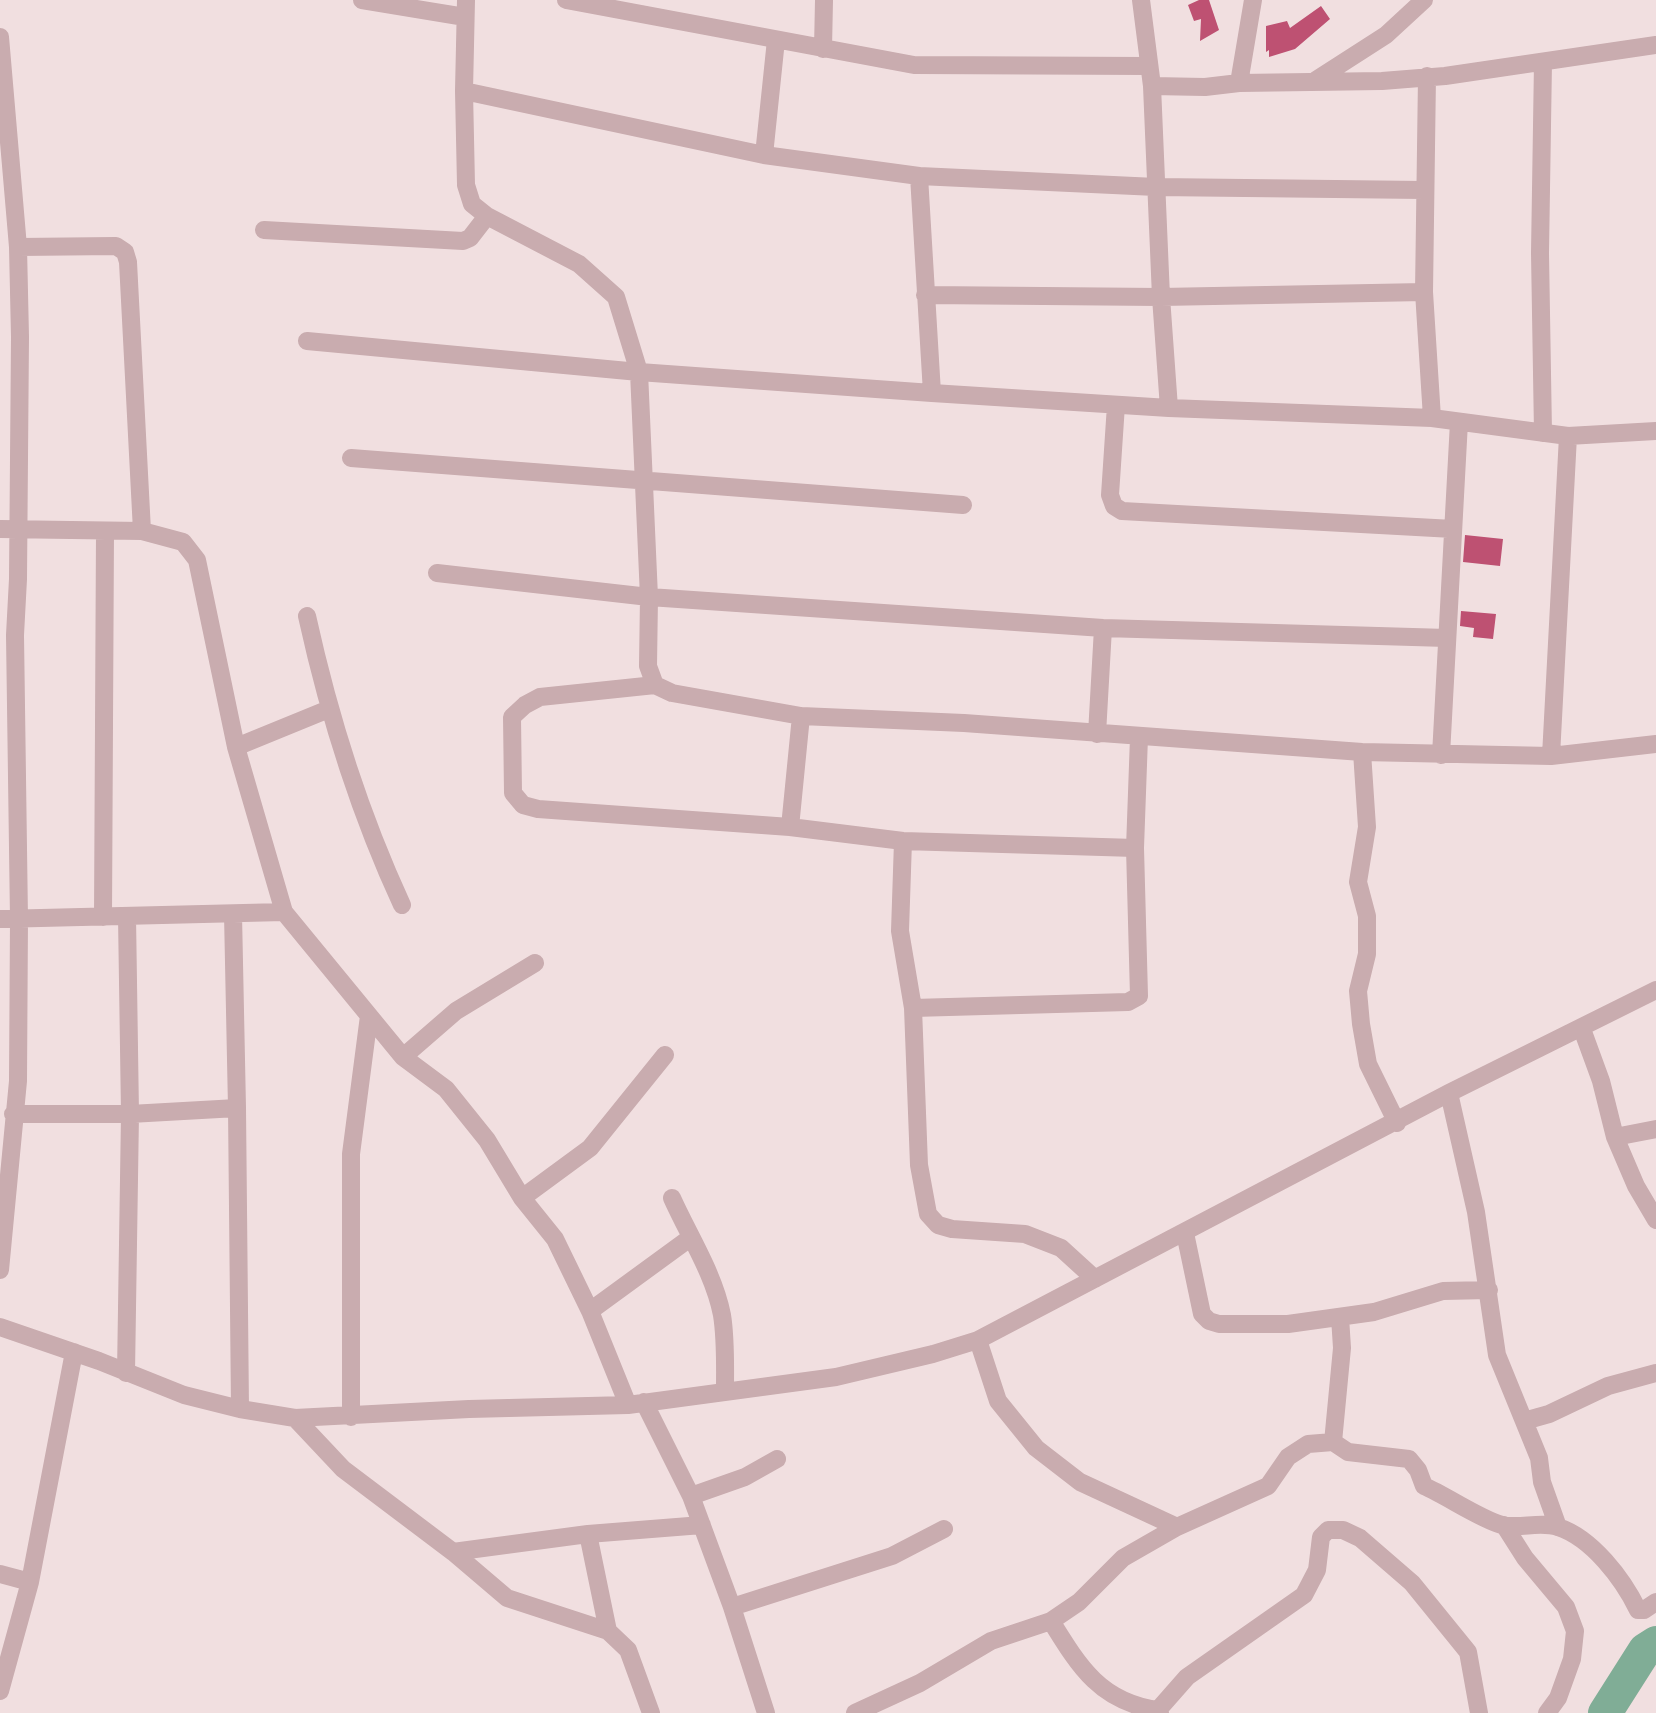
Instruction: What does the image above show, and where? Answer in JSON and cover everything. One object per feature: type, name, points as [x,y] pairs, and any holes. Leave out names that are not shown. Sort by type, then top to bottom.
[{"type":"street","points":[[362,0],[465,9],[466,185],[472,204],[487,216],[579,264],[616,297],[639,372],[649,597],[648,666],[655,685]]},
{"type":"street","points":[[566,0],[914,65],[1149,66]]},
{"type":"street","points":[[823,49],[824,0]]},
{"type":"street","points":[[1141,0],[1152,86],[1169,408]]},
{"type":"street","points":[[1239,83],[1253,0]]},
{"type":"street","points":[[1314,81],[1386,35],[1424,0]]},
{"type":"street","points":[[0,37],[12,237],[8,528],[18,579],[10,919],[18,1081],[0,1270]]},
{"type":"street","points":[[764,155],[776,40]]},
{"type":"street","points":[[1152,86],[1382,81],[1656,45]]},
{"type":"street","points":[[1543,62],[1540,253],[1543,433]]},
{"type":"street","points":[[1427,76],[1424,292],[1432,418]]},
{"type":"street","points":[[464,91],[764,155],[919,176],[1156,187],[1424,190]]},
{"type":"street","points":[[919,176],[932,393]]},
{"type":"street","points":[[264,230],[463,241],[470,238],[487,216]]},
{"type":"street","points":[[12,237],[116,246],[125,252],[142,531]]},
{"type":"street","points":[[925,295],[1161,297],[1424,292]]},
{"type":"street","points":[[307,341],[639,372],[932,393],[1169,408],[1432,418],[1568,436],[1656,431]]},
{"type":"street","points":[[1116,405],[1110,495],[1114,506],[1122,511],[1453,529]]},
{"type":"street","points":[[1441,755],[1459,422]]},
{"type":"street","points":[[1551,756],[1568,436]]},
{"type":"street","points":[[351,458],[963,505]]},
{"type":"street","points":[[8,528],[142,531],[183,542],[197,560],[236,747],[284,912],[403,1057],[446,1089],[487,1140],[522,1198],[555,1239],[636,1403],[691,1496],[732,1607],[766,1713]]},
{"type":"street","points":[[103,917],[105,531]]},
{"type":"street","points":[[437,573],[649,597],[1103,628],[1447,638]]},
{"type":"street","points":[[307,616],[329,709],[356,796],[402,905]]},
{"type":"street","points":[[1097,734],[1103,628]]},
{"type":"street","points":[[1135,848],[903,841],[790,827],[538,809],[523,805],[513,793],[512,717],[540,697],[655,685],[672,693],[801,716],[964,723],[1362,752],[1551,756],[1656,744]]},
{"type":"street","points":[[236,747],[329,709]]},
{"type":"street","points":[[790,827],[801,716]]},
{"type":"street","points":[[913,1008],[1128,1002],[1139,996],[1135,848],[1139,737]]},
{"type":"street","points":[[1362,752],[1367,827],[1358,882],[1367,916],[1367,954],[1358,991],[1361,1024],[1368,1064],[1397,1123]]},
{"type":"street","points":[[903,841],[900,931],[913,1008],[919,1165],[928,1214],[938,1225],[952,1229],[1025,1234],[1061,1248],[1095,1279]]},
{"type":"street","points":[[10,919],[284,912]]},
{"type":"street","points":[[233,914],[240,1409]]},
{"type":"street","points":[[126,1373],[130,1114],[127,916]]},
{"type":"street","points":[[403,1057],[456,1011],[535,963]]},
{"type":"street","points":[[0,1327],[184,1395],[295,1418],[636,1403],[836,1377],[978,1340],[1397,1123],[1449,1093],[1656,990]]},
{"type":"street","points":[[351,1417],[351,1154],[369,1016]]},
{"type":"street","points":[[1582,1029],[1601,1081],[1615,1137],[1636,1186],[1656,1220]]},
{"type":"street","points":[[522,1198],[590,1148],[665,1055]]},
{"type":"street","points":[[1449,1093],[1476,1212],[1497,1355],[1539,1458],[1542,1482],[1558,1527]]},
{"type":"street","points":[[13,1114],[130,1114],[237,1108]]},
{"type":"street","points":[[1615,1137],[1656,1129]]},
{"type":"street","points":[[672,1198],[707,1270],[721,1313],[725,1391]]},
{"type":"street","points":[[1185,1233],[1202,1314],[1209,1321],[1219,1324],[1288,1324],[1374,1312],[1443,1291],[1489,1290]]},
{"type":"street","points":[[590,1311],[690,1238]]},
{"type":"street","points":[[1333,1442],[1342,1348],[1340,1317]]},
{"type":"street","points":[[978,1340],[998,1401],[1036,1448],[1080,1482],[1177,1527]]},
{"type":"street","points":[[0,1691],[30,1582],[74,1352]]},
{"type":"street","points":[[1524,1421],[1549,1414],[1608,1386],[1656,1373]]},
{"type":"street","points":[[295,1418],[343,1469],[453,1552],[507,1598],[608,1631],[628,1650],[651,1713]]},
{"type":"street","points":[[855,1713],[920,1683],[991,1641],[1051,1621],[1079,1602],[1123,1558],[1177,1527],[1268,1486],[1288,1457],[1308,1444],[1333,1442],[1348,1452],[1409,1459],[1418,1470],[1424,1486],[1504,1525],[1558,1527],[1601,1555],[1632,1596],[1638,1610],[1644,1610],[1656,1602]]},
{"type":"street","points":[[691,1496],[745,1477],[777,1459]]},
{"type":"street","points":[[453,1552],[588,1534],[702,1525]]},
{"type":"street","points":[[1504,1525],[1525,1558],[1566,1607],[1575,1631],[1567,1672],[1558,1698],[1547,1713]]},
{"type":"street","points":[[732,1607],[892,1556],[944,1529]]},
{"type":"street","points":[[1051,1621],[1079,1666],[1113,1697],[1159,1712],[1187,1677],[1304,1595],[1317,1570],[1321,1537],[1328,1530],[1343,1530],[1360,1538],[1412,1583],[1468,1652],[1479,1713]]},
{"type":"street","points":[[588,1534],[608,1631]]},
{"type":"street","points":[[0,1574],[30,1582]]},
{"type":"building","points":[[1209,0],[1219,30],[1200,41],[1201,19],[1194,21],[1188,5]]},
{"type":"building","points":[[1321,6],[1330,19],[1295,49],[1269,57],[1269,50],[1266,52],[1266,26],[1287,21],[1290,28]]},
{"type":"building","points":[[1465,535],[1503,539],[1500,566],[1463,562]]},
{"type":"building","points":[[1461,611],[1496,614],[1493,639],[1473,637],[1474,628],[1460,626]]},
{"type":"waterway","points":[[1605,1713],[1645,1650],[1656,1643]]}]
